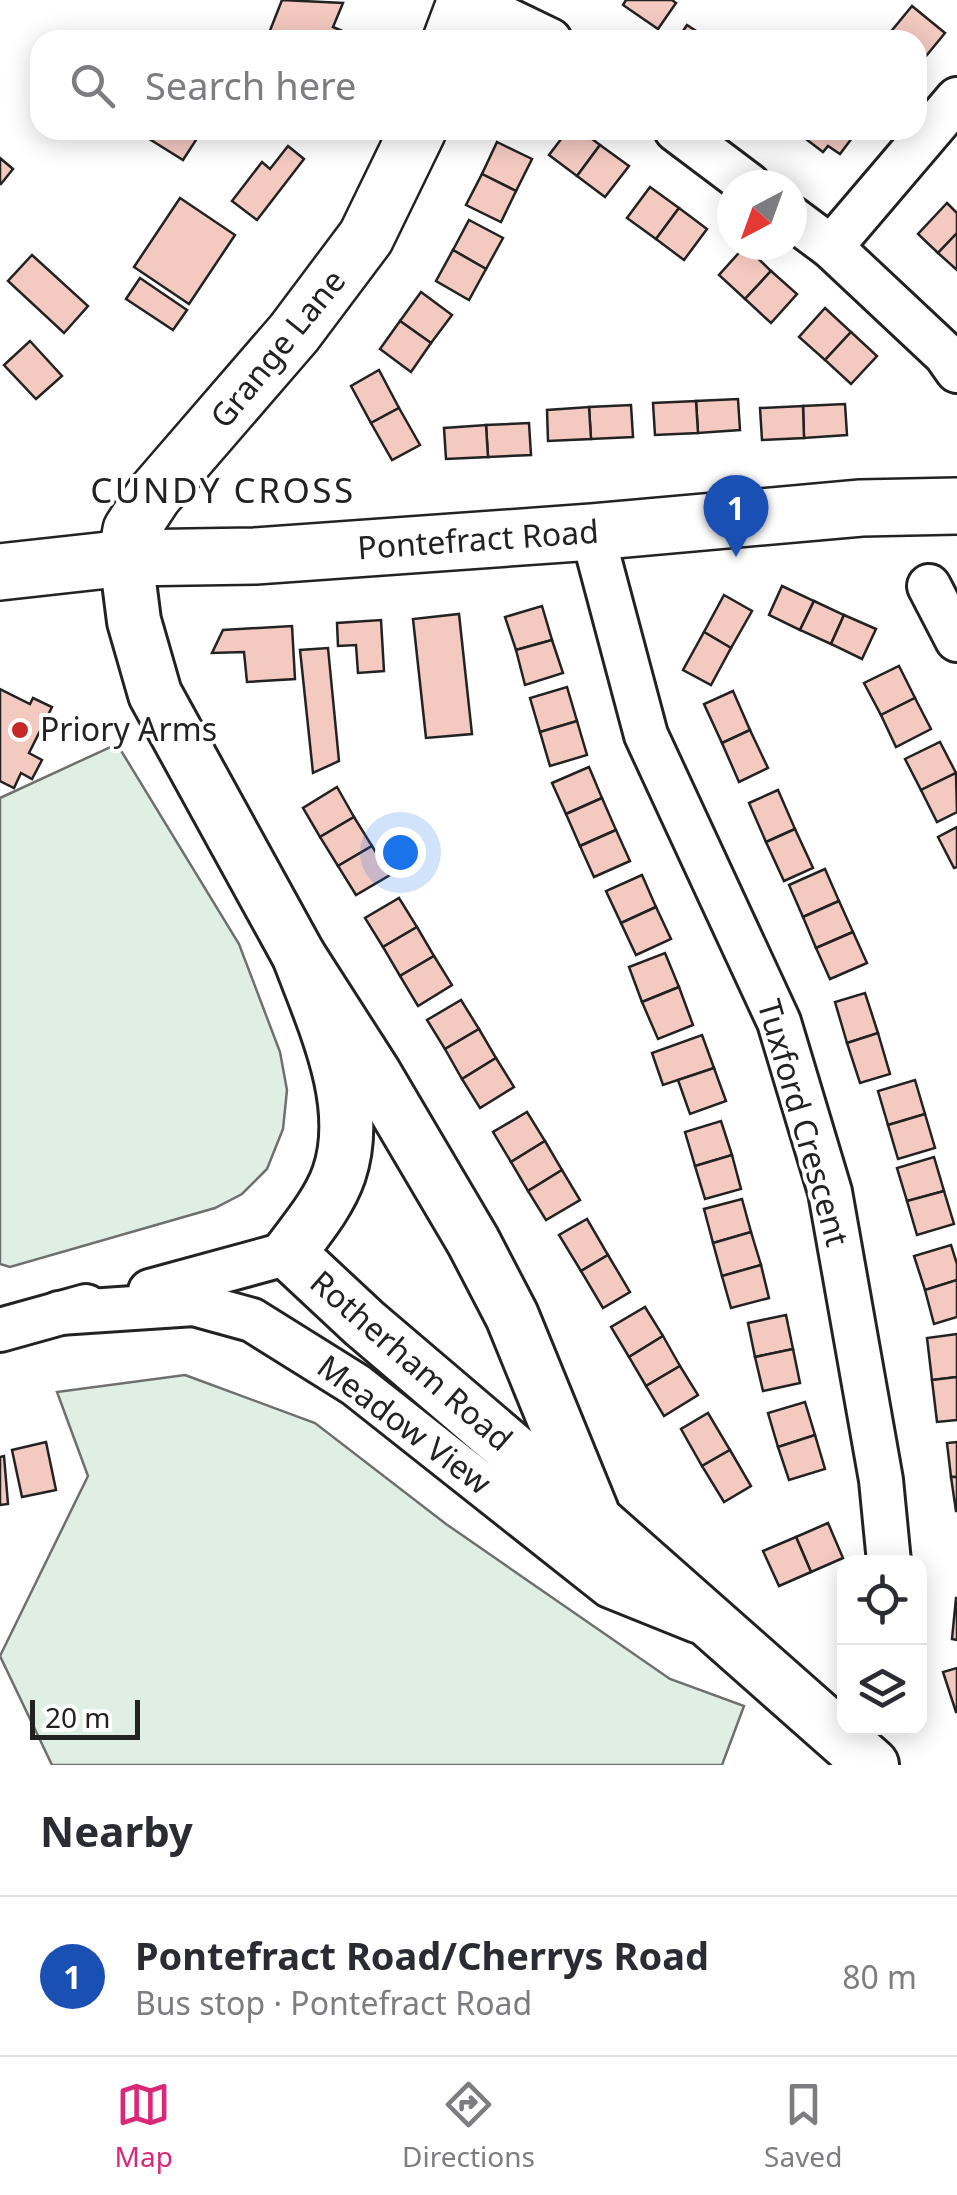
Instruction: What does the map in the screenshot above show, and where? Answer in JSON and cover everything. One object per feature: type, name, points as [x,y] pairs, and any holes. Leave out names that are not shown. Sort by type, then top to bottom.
[{"type":"highway","points":[[455,30],[466,0]]},
{"type":"highway","name":"Grange Lane","points":[[126,558],[131,530],[154,495],[294,334],[366,237],[413,140]]},
{"type":"highway","name":"Pontefract Road","points":[[0,572],[126,558],[255,556],[861,508],[957,506]]},
{"type":"main road","name":"Rotherham Road","points":[[126,558],[134,621],[155,694],[299,956],[392,1102],[473,1241],[512,1316],[595,1520]]},
{"type":"main road","name":"Rotherham Road","points":[[299,956],[331,1043],[343,1096],[345,1140],[338,1175],[319,1212],[289,1253],[364,1323],[595,1520],[872,1765]]},
{"type":"street","points":[[466,0],[529,30]]},
{"type":"street","points":[[927,134],[957,99]]},
{"type":"street","points":[[689,140],[728,170]]},
{"type":"street","points":[[831,248],[922,140]]},
{"type":"street","points":[[807,230],[946,354],[957,372]]},
{"type":"street","name":"Tuxford Crescent","points":[[592,532],[646,735],[779,1022],[830,1192],[881,1480],[887,1555]]},
{"type":"street","points":[[929,586],[957,640]]},
{"type":"street","name":"Meadow View","points":[[0,1330],[289,1253]]},
{"type":"street","name":"Meadow View","points":[[58,1312],[194,1304],[252,1320],[356,1385],[610,1586],[721,1630]]},
{"type":"green space","points":[[117,744],[239,944],[280,1052],[287,1090],[283,1129],[267,1169],[242,1194],[215,1208],[10,1267],[0,1264],[0,798]]},
{"type":"green space","points":[[185,1375],[315,1423],[446,1524],[670,1679],[744,1706],[722,1765],[52,1765],[0,1656],[88,1476],[57,1392]]},
{"type":"building","points":[[282,0],[343,3],[333,27],[340,30],[270,30]]},
{"type":"building","points":[[626,0],[676,3],[658,29],[623,5]]},
{"type":"building","points":[[912,6],[945,33],[927,55],[927,30],[892,30]]},
{"type":"building","points":[[151,140],[196,140],[183,160]]},
{"type":"building","points":[[560,140],[593,140],[600,145],[577,176],[549,155]]},
{"type":"building","points":[[807,140],[850,140],[840,154],[828,146],[823,152]]},
{"type":"building","points":[[497,142],[532,159],[516,191],[482,174]]},
{"type":"building","points":[[600,145],[629,166],[605,197],[577,176]]},
{"type":"building","points":[[288,146],[304,159],[257,220],[232,201],[262,162],[270,169]]},
{"type":"building","points":[[0,158],[13,169],[1,184],[0,183]]},
{"type":"building","points":[[482,174],[516,191],[501,222],[466,205]]},
{"type":"building","points":[[650,187],[679,208],[656,239],[627,218]]},
{"type":"building","points":[[180,198],[235,235],[189,304],[134,267]]},
{"type":"building","points":[[947,203],[957,213],[957,233],[938,253],[918,234]]},
{"type":"building","points":[[679,208],[707,229],[684,260],[656,239]]},
{"type":"building","points":[[469,220],[503,238],[486,269],[453,250]]},
{"type":"building","points":[[957,233],[957,270],[938,253]]},
{"type":"building","points":[[453,250],[486,269],[469,300],[436,281]]},
{"type":"building","points":[[32,255],[88,306],[64,333],[8,281]]},
{"type":"building","points":[[732,260],[760,260],[771,271],[745,299],[719,275]]},
{"type":"building","points":[[771,271],[797,294],[771,323],[745,299]]},
{"type":"building","points":[[140,278],[187,310],[173,330],[126,299]]},
{"type":"building","points":[[421,292],[452,315],[431,343],[400,321]]},
{"type":"building","points":[[825,308],[851,332],[825,360],[799,337]]},
{"type":"building","points":[[400,321],[431,343],[411,372],[380,349]]},
{"type":"building","points":[[851,332],[877,356],[851,384],[825,360]]},
{"type":"building","points":[[30,341],[62,376],[36,399],[4,365]]},
{"type":"building","points":[[379,370],[399,408],[371,423],[351,386]]},
{"type":"building","points":[[738,399],[740,430],[698,433],[696,401]]},
{"type":"building","points":[[696,401],[698,433],[655,435],[653,403]]},
{"type":"building","points":[[845,404],[847,435],[804,438],[803,406]]},
{"type":"building","points":[[631,405],[633,437],[591,439],[589,407]]},
{"type":"building","points":[[803,406],[804,438],[762,440],[760,408]]},
{"type":"building","points":[[589,407],[591,439],[548,441],[547,410]]},
{"type":"building","points":[[399,408],[420,445],[392,460],[371,423]]},
{"type":"building","points":[[529,423],[531,455],[488,457],[486,425]]},
{"type":"building","points":[[486,425],[488,457],[446,459],[444,428]]},
{"type":"building","points":[[782,586],[814,601],[800,630],[769,615]]},
{"type":"building","points":[[724,595],[752,611],[731,648],[704,632]]},
{"type":"building","points":[[814,601],[844,615],[831,644],[800,630]]},
{"type":"building","points":[[542,606],[552,640],[516,650],[505,617]]},
{"type":"building","points":[[459,614],[472,734],[426,738],[413,619]]},
{"type":"building","points":[[844,615],[876,629],[862,659],[831,644]]},
{"type":"building","points":[[381,620],[384,671],[358,673],[356,645],[338,646],[337,623]]},
{"type":"building","points":[[292,626],[295,679],[247,682],[244,652],[212,653],[223,630]]},
{"type":"building","points":[[704,632],[731,648],[711,685],[683,670]]},
{"type":"building","points":[[552,640],[563,673],[525,685],[516,650]]},
{"type":"building","points":[[328,648],[339,761],[313,773],[300,650]]},
{"type":"building","points":[[899,666],[915,698],[881,715],[864,683]]},
{"type":"building","points":[[567,687],[577,721],[540,732],[530,698]]},
{"type":"building","name":"Priory Arms","points":[[0,689],[30,704],[33,698],[52,707],[29,753],[42,760],[32,779],[21,773],[14,788],[0,781]]},
{"type":"building","points":[[733,691],[750,730],[722,743],[704,704]]},
{"type":"building","points":[[915,698],[931,729],[896,747],[881,715]]},
{"type":"building","points":[[577,721],[587,755],[550,766],[540,732]]},
{"type":"building","points":[[750,730],[768,768],[739,782],[722,743]]},
{"type":"building","points":[[940,742],[956,773],[921,790],[905,759]]},
{"type":"building","points":[[589,767],[602,798],[566,814],[552,783]]},
{"type":"building","points":[[956,773],[957,812],[937,822],[921,790]]},
{"type":"building","points":[[337,787],[354,817],[320,837],[303,808]]},
{"type":"building","points":[[778,790],[795,829],[766,842],[749,803]]},
{"type":"building","points":[[602,798],[616,830],[580,846],[566,814]]},
{"type":"building","points":[[354,817],[372,846],[338,866],[320,837]]},
{"type":"building","points":[[957,827],[957,867],[954,868],[938,837]]},
{"type":"building","points":[[795,829],[813,868],[784,881],[766,842]]},
{"type":"building","points":[[616,830],[630,861],[594,877],[580,846]]},
{"type":"building","points":[[372,846],[390,875],[356,895],[338,866]]},
{"type":"building","points":[[825,869],[839,901],[803,917],[789,885]]},
{"type":"building","points":[[642,875],[656,907],[621,923],[606,891]]},
{"type":"building","points":[[399,898],[417,927],[383,947],[365,918]]},
{"type":"building","points":[[839,901],[853,932],[816,948],[803,917]]},
{"type":"building","points":[[656,907],[671,939],[636,955],[621,923]]},
{"type":"building","points":[[417,927],[434,956],[400,976],[383,947]]},
{"type":"building","points":[[853,932],[867,963],[830,979],[816,948]]},
{"type":"building","points":[[665,953],[679,987],[642,1002],[629,967]]},
{"type":"building","points":[[434,956],[452,985],[418,1006],[400,976]]},
{"type":"building","points":[[679,987],[693,1025],[658,1039],[642,1002]]},
{"type":"building","points":[[865,993],[878,1033],[847,1043],[835,1002]]},
{"type":"building","points":[[461,1000],[479,1029],[445,1049],[427,1020]]},
{"type":"building","points":[[479,1029],[496,1058],[462,1079],[445,1049]]},
{"type":"building","points":[[878,1033],[890,1074],[860,1083],[847,1043]]},
{"type":"building","points":[[702,1035],[714,1068],[663,1085],[652,1053]]},
{"type":"building","points":[[496,1058],[514,1087],[480,1108],[462,1079]]},
{"type":"building","points":[[714,1068],[726,1101],[690,1114],[678,1080]]},
{"type":"building","points":[[915,1080],[925,1114],[888,1125],[878,1091]]},
{"type":"building","points":[[527,1112],[545,1141],[511,1162],[493,1132]]},
{"type":"building","points":[[925,1114],[935,1148],[898,1159],[888,1125]]},
{"type":"building","points":[[721,1121],[732,1155],[695,1166],[685,1132]]},
{"type":"building","points":[[545,1141],[562,1170],[528,1191],[511,1162]]},
{"type":"building","points":[[732,1155],[741,1189],[705,1199],[695,1166]]},
{"type":"building","points":[[934,1157],[944,1191],[907,1201],[897,1168]]},
{"type":"building","points":[[562,1170],[580,1200],[546,1220],[528,1191]]},
{"type":"building","points":[[944,1191],[954,1224],[917,1235],[907,1201]]},
{"type":"building","points":[[742,1199],[751,1232],[713,1243],[704,1209]]},
{"type":"building","points":[[587,1219],[608,1255],[581,1271],[559,1235]]},
{"type":"building","points":[[751,1232],[761,1265],[722,1276],[713,1243]]},
{"type":"building","points":[[951,1245],[957,1280],[925,1290],[914,1256]]},
{"type":"building","points":[[608,1255],[630,1292],[603,1308],[581,1271]]},
{"type":"building","points":[[761,1265],[769,1298],[731,1308],[722,1276]]},
{"type":"building","points":[[957,1280],[957,1317],[934,1324],[925,1290]]},
{"type":"building","points":[[645,1307],[663,1336],[629,1357],[611,1327]]},
{"type":"building","points":[[786,1315],[793,1349],[755,1357],[748,1323]]},
{"type":"building","points":[[957,1334],[957,1377],[932,1380],[927,1338]]},
{"type":"building","points":[[663,1336],[680,1366],[646,1386],[629,1357]]},
{"type":"building","points":[[793,1349],[800,1383],[763,1391],[755,1357]]},
{"type":"building","points":[[680,1366],[698,1395],[664,1416],[646,1386]]},
{"type":"building","points":[[957,1377],[957,1420],[937,1422],[932,1380]]},
{"type":"building","points":[[805,1402],[815,1435],[778,1447],[768,1413]]},
{"type":"building","points":[[708,1413],[730,1450],[702,1466],[681,1429]]},
{"type":"building","points":[[815,1435],[825,1469],[789,1480],[778,1447]]},
{"type":"building","points":[[46,1442],[56,1490],[22,1497],[12,1450]]},
{"type":"building","points":[[957,1442],[957,1477],[951,1477],[947,1443]]},
{"type":"building","points":[[730,1450],[751,1486],[724,1502],[702,1466]]},
{"type":"building","points":[[4,1456],[8,1504],[0,1505],[0,1457]]},
{"type":"building","points":[[951,1477],[957,1477],[957,1511],[956,1511]]},
{"type":"building","points":[[828,1523],[842,1555],[811,1572],[796,1537]]},
{"type":"building","points":[[796,1537],[811,1572],[779,1586],[763,1551]]},
{"type":"building","points":[[957,1598],[957,1640],[952,1639]]},
{"type":"building","points":[[957,1668],[957,1712],[956,1712],[943,1672]]},
{"type":"place","name":"Pontefract Road/Cherrys Road","points":[[736,557]]},
{"type":"place","name":"Priory Arms","points":[[20,730]]},
{"type":"district","name":"CUNDY CROSS","points":[[223,491]]}]
